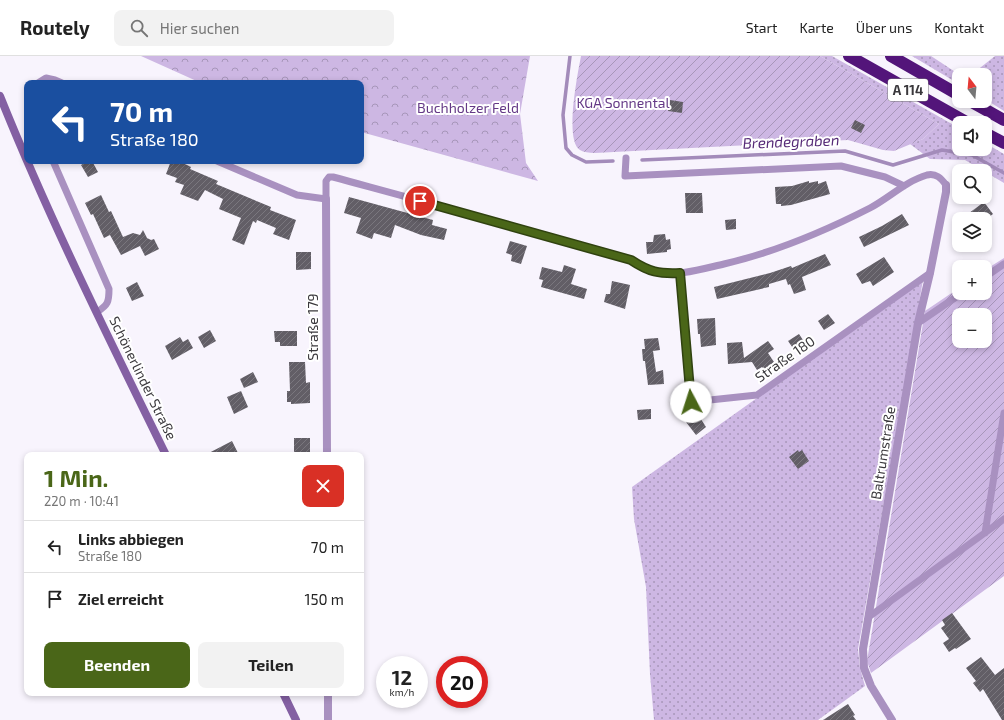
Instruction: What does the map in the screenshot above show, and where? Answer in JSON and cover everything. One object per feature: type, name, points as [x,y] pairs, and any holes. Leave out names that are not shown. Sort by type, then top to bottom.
[{"type":"highway","name":"A 114","points":[[849,56],[956,116]]},
{"type":"highway","name":"A 114","points":[[891,56],[952,91]]},
{"type":"highway","points":[[983,108],[1004,120]]},
{"type":"highway","points":[[992,137],[1004,143]]},
{"type":"main road","name":"Schönerlinder Straße","points":[[0,96],[24,154]]},
{"type":"main road","name":"Schönerlinder Straße","points":[[29,164],[97,312],[165,452]]},
{"type":"main road","points":[[284,696],[296,720]]},
{"type":"street","name":"Baltrumstraße","points":[[892,720],[871,686],[864,668],[863,649],[870,616],[918,323],[930,273],[946,192],[946,185]]},
{"type":"street","name":"Straße 179","points":[[326,199],[326,452]]},
{"type":"street","points":[[328,696],[328,720]]},
{"type":"lane","points":[[43,80],[46,78],[55,80]]},
{"type":"lane","points":[[626,158],[625,176],[841,166],[885,177],[904,186]]},
{"type":"lane","name":"Schönerlinder Straße","points":[[54,164],[109,289],[109,300],[105,307],[97,312]]},
{"type":"lane","points":[[224,164],[297,195],[326,199],[326,181],[329,177],[333,177],[631,260],[652,272],[667,273],[680,273],[709,268],[752,257],[789,245],[832,227],[872,206],[920,177],[929,174],[942,179],[946,185]]},
{"type":"lane","points":[[992,272],[1004,264]]},
{"type":"lane","name":"Straße 180","points":[[680,273],[691,402],[756,395],[930,273]]},
{"type":"lane","points":[[918,323],[952,300]]},
{"type":"lane","points":[[985,533],[1004,413]]},
{"type":"lane","points":[[870,616],[1004,519]]},
{"type":"green space","name":"Buchholzer Feld","points":[[141,56],[530,56],[520,114],[526,163],[538,181],[364,133],[364,80],[194,80]]},
{"type":"green space","name":"KGA Sonnental","points":[[581,56],[820,56],[939,124],[923,139],[894,151],[883,150],[848,140],[601,153],[583,152],[575,144],[572,121],[577,76]]},
{"type":"green space","points":[[820,56],[832,56],[952,124],[952,156],[992,156],[992,147],[1004,154],[1004,183],[992,176],[992,164],[972,164],[965,160],[930,159],[910,144],[923,139],[939,124]]},
{"type":"green space","points":[[912,56],[931,56],[952,70],[952,80]]},
{"type":"green space","points":[[995,56],[1004,56],[1004,111],[992,103],[992,68],[980,68]]},
{"type":"green space","points":[[1004,258],[1004,576],[871,673],[867,661],[925,311],[952,293],[952,300],[992,300],[992,266]]},
{"type":"green space","points":[[923,280],[858,649],[860,668],[865,686],[818,720],[654,720],[650,674],[646,587],[634,519],[632,487]]},
{"type":"building","points":[[670,100],[683,102],[682,113],[668,111]]},
{"type":"building","points":[[855,120],[865,125],[861,133],[851,128]]},
{"type":"building","points":[[94,164],[98,172],[88,177],[81,165]]},
{"type":"building","points":[[170,164],[185,164],[191,167],[190,169],[218,181],[216,184],[271,207],[270,210],[296,220],[289,240],[273,234],[276,228],[257,220],[256,223],[253,221],[244,245],[232,240],[241,218],[219,209],[223,199],[205,190],[198,201],[180,194],[184,185],[175,182],[177,178],[166,174]]},
{"type":"building","points":[[809,181],[809,183],[818,181],[818,184],[826,181],[830,194],[791,205],[781,206],[781,204],[776,204],[775,187],[792,186]]},
{"type":"building","points":[[685,193],[702,193],[703,213],[686,213]]},
{"type":"building","points":[[101,195],[109,212],[111,211],[123,237],[133,233],[140,235],[143,230],[147,238],[151,240],[154,239],[159,249],[145,256],[140,246],[121,255],[110,235],[104,238],[93,214],[91,215],[85,203]]},
{"type":"building","points":[[349,197],[433,220],[432,225],[447,229],[444,240],[421,235],[395,225],[391,238],[374,233],[372,239],[356,233],[361,218],[344,213]]},
{"type":"building","points":[[981,204],[986,204],[992,212],[970,212]]},
{"type":"building","points":[[902,214],[909,225],[864,247],[859,237]]},
{"type":"building","points":[[736,219],[736,229],[726,230],[725,220]]},
{"type":"building","points":[[665,234],[666,240],[670,239],[671,249],[667,250],[667,252],[647,254],[646,242],[653,242],[654,235]]},
{"type":"building","points":[[510,241],[527,246],[521,264],[511,261],[512,255],[506,253]]},
{"type":"building","points":[[296,252],[311,252],[311,269],[296,270]]},
{"type":"building","points":[[825,254],[831,265],[802,277],[806,290],[794,294],[786,279],[769,284],[769,287],[717,299],[714,287],[770,273],[791,266],[792,268]]},
{"type":"building","points":[[884,257],[894,272],[873,286],[870,281],[862,284],[856,274]]},
{"type":"building","points":[[564,265],[576,269],[571,284],[587,289],[584,299],[541,287],[543,280],[539,279],[542,267],[562,272]]},
{"type":"building","points":[[612,281],[630,285],[625,309],[604,302],[606,294],[610,294]]},
{"type":"building","points":[[137,282],[144,296],[132,301],[126,288]]},
{"type":"building","points":[[828,314],[835,323],[824,330],[818,321]]},
{"type":"building","points":[[715,318],[716,345],[701,347],[697,319]]},
{"type":"building","points":[[210,330],[216,341],[204,348],[198,337]]},
{"type":"building","points":[[274,331],[297,331],[297,346],[280,346],[280,342],[275,342]]},
{"type":"building","points":[[799,334],[805,343],[795,351],[788,341]]},
{"type":"building","points":[[180,337],[183,342],[188,339],[193,348],[172,360],[165,346]]},
{"type":"building","points":[[658,338],[660,350],[653,351],[656,372],[663,370],[664,384],[648,385],[645,361],[643,361],[642,349],[645,349],[644,339]]},
{"type":"building","points":[[768,341],[774,349],[768,353],[774,362],[764,370],[762,367],[757,370],[752,362],[728,364],[727,343],[742,342],[744,358]]},
{"type":"building","points":[[289,362],[305,362],[306,383],[310,382],[310,403],[291,404],[291,402],[287,402],[287,391],[290,391]]},
{"type":"building","points":[[253,372],[258,382],[244,388],[240,379]]},
{"type":"building","points":[[241,391],[248,407],[234,414],[227,397]]},
{"type":"building","points":[[651,409],[651,419],[638,420],[637,410]]},
{"type":"building","points":[[696,415],[697,417],[699,416],[706,427],[696,435],[686,422]]},
{"type":"building","points":[[294,438],[310,438],[310,452],[294,452]]},
{"type":"building","points":[[232,441],[238,452],[211,452]]},
{"type":"building","points":[[798,450],[799,452],[802,450],[809,461],[798,469],[789,457]]},
{"type":"building","points":[[952,613],[971,639],[949,652],[943,643],[949,639],[941,628],[945,625],[942,620]]},
{"type":"building","points":[[981,657],[995,675],[1004,668],[1004,720],[1002,720],[983,689],[980,692],[973,683],[976,681],[966,668]]},
{"type":"building","points":[[848,704],[855,715],[853,716],[856,720],[823,720]]},
{"type":"waterway","name":"Brendegraben","points":[[570,56],[563,115],[566,148],[572,155],[586,162],[613,161]]},
{"type":"waterway","name":"Brendegraben","points":[[642,160],[845,151],[893,165],[942,150],[972,155],[1004,173]]},
{"type":"route","points":[[420,201],[631,260],[652,272],[680,273],[691,402]]}]
